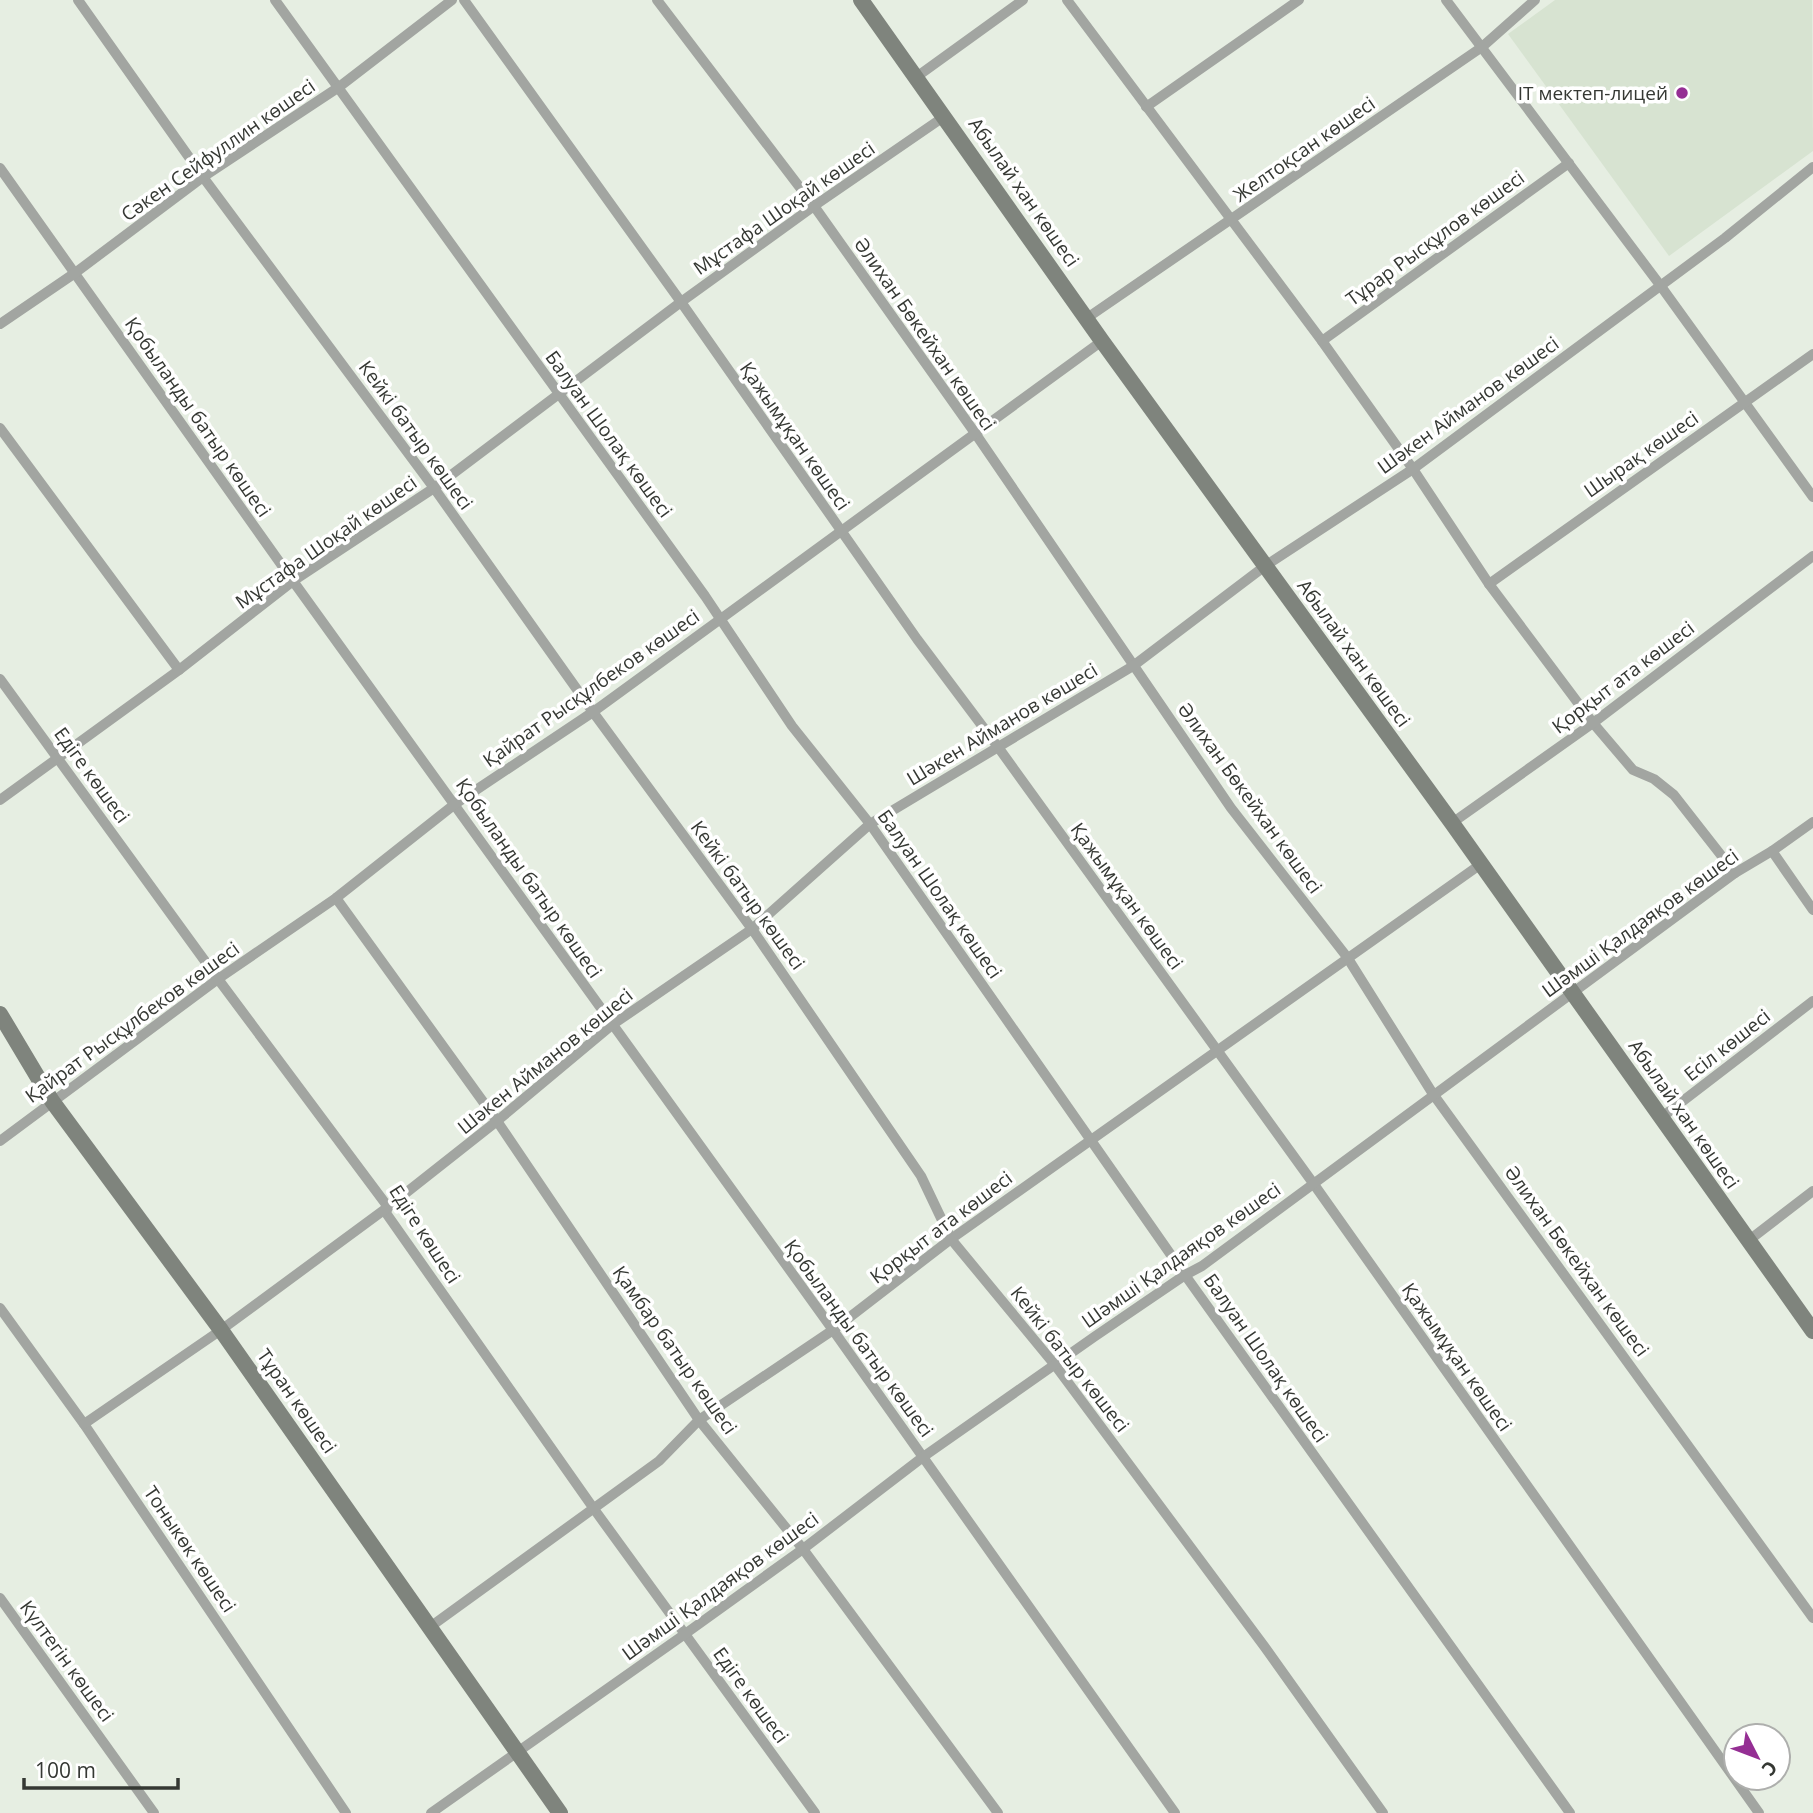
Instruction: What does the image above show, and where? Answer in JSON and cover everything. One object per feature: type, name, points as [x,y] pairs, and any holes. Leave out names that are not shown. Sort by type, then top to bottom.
[{"type":"street","name":"Кейкі батыр көшесі","points":[[78,0],[752,929],[921,1176],[951,1239],[1055,1365],[1264,1646],[1383,1813]]},
{"type":"street","name":"Балуан Шолақ көшесі","points":[[275,0],[720,618],[792,726],[870,824],[1185,1275],[1570,1813]]},
{"type":"street","name":"Сәкен Сейфуллин көшесі","points":[[0,324],[75,273],[204,177],[339,86],[452,0]]},
{"type":"street","name":"Қажымұқан көшесі","points":[[464,0],[681,302],[917,639],[1313,1183],[1759,1813]]},
{"type":"street","name":"Әлихан Бөкейхан көшесі","points":[[657,0],[814,206],[975,433],[1231,808],[1347,957],[1433,1094],[1813,1618]]},
{"type":"street","name":"Абылай хан көшесі","points":[[862,0],[1102,341],[1481,864],[1813,1331]]},
{"type":"street","points":[[915,78],[1023,0]]},
{"type":"street","points":[[1067,0],[1322,341],[1413,469],[1489,583],[1593,723],[1633,770],[1654,779],[1674,795],[1735,873]]},
{"type":"street","points":[[1146,107],[1299,0]]},
{"type":"street","points":[[1446,0],[1660,285],[1813,496]]},
{"type":"street","name":"Желтоқсан көшесі","points":[[1087,318],[1482,47],[1535,0]]},
{"type":"street","name":"Мұстафа Шоқай көшесі","points":[[0,800],[179,670],[293,581],[434,488],[681,302],[944,116]]},
{"type":"street","name":"Тұрар Рысқұлов көшесі","points":[[1322,341],[1569,163]]},
{"type":"street","name":"Шәкен Айманов көшесі","points":[[84,1424],[221,1330],[388,1207],[498,1121],[612,1025],[752,929],[870,824],[1133,666],[1265,566],[1413,469],[1725,239],[1813,167]]},
{"type":"street","name":"Қобыланды батыр көшесі","points":[[0,168],[1175,1813]]},
{"type":"street","name":"Қайрат Рысқұлбеков көшесі","points":[[0,1141],[218,979],[336,898],[455,804],[593,712],[1102,341]]},
{"type":"street","name":"Шырақ көшесі","points":[[1489,583],[1813,354]]},
{"type":"street","points":[[0,428],[179,670]]},
{"type":"street","name":"Қорқыт ата көшесі","points":[[1452,824],[1593,723],[1813,556]]},
{"type":"street","name":"Едіге көшесі","points":[[0,679],[388,1207],[386,1213],[594,1509],[815,1813]]},
{"type":"street","name":"Шәмші Қалдаяқов көшесі","points":[[430,1813],[803,1549],[923,1457],[1185,1275],[1202,1266],[1735,873],[1813,822]]},
{"type":"street","points":[[1772,851],[1813,911]]},
{"type":"street","name":"Қорқыт ата көшесі","points":[[430,1627],[659,1461],[699,1420],[833,1331],[951,1239],[1481,864]]},
{"type":"street","name":"Қамбар батыр көшесі","points":[[336,898],[498,1121],[699,1420],[803,1549],[998,1813]]},
{"type":"street","name":"Есіл көшесі","points":[[1662,1117],[1813,1001]]},
{"type":"street","name":"Тұран көшесі","points":[[0,1014],[52,1101],[221,1330],[560,1813]]},
{"type":"street","points":[[1748,1241],[1813,1191]]},
{"type":"street","name":"Тоныкөк көшесі","points":[[0,1308],[84,1424],[346,1813]]},
{"type":"street","name":"Күлтегін көшесі","points":[[0,1598],[154,1813]]},
{"type":"shaded area","name":"IT мектеп-лицей","points":[[1555,0],[1812,0],[1813,151],[1669,256],[1508,34]]},
{"type":"place","name":"IT мектеп-лицей","points":[[1682,93]]}]
